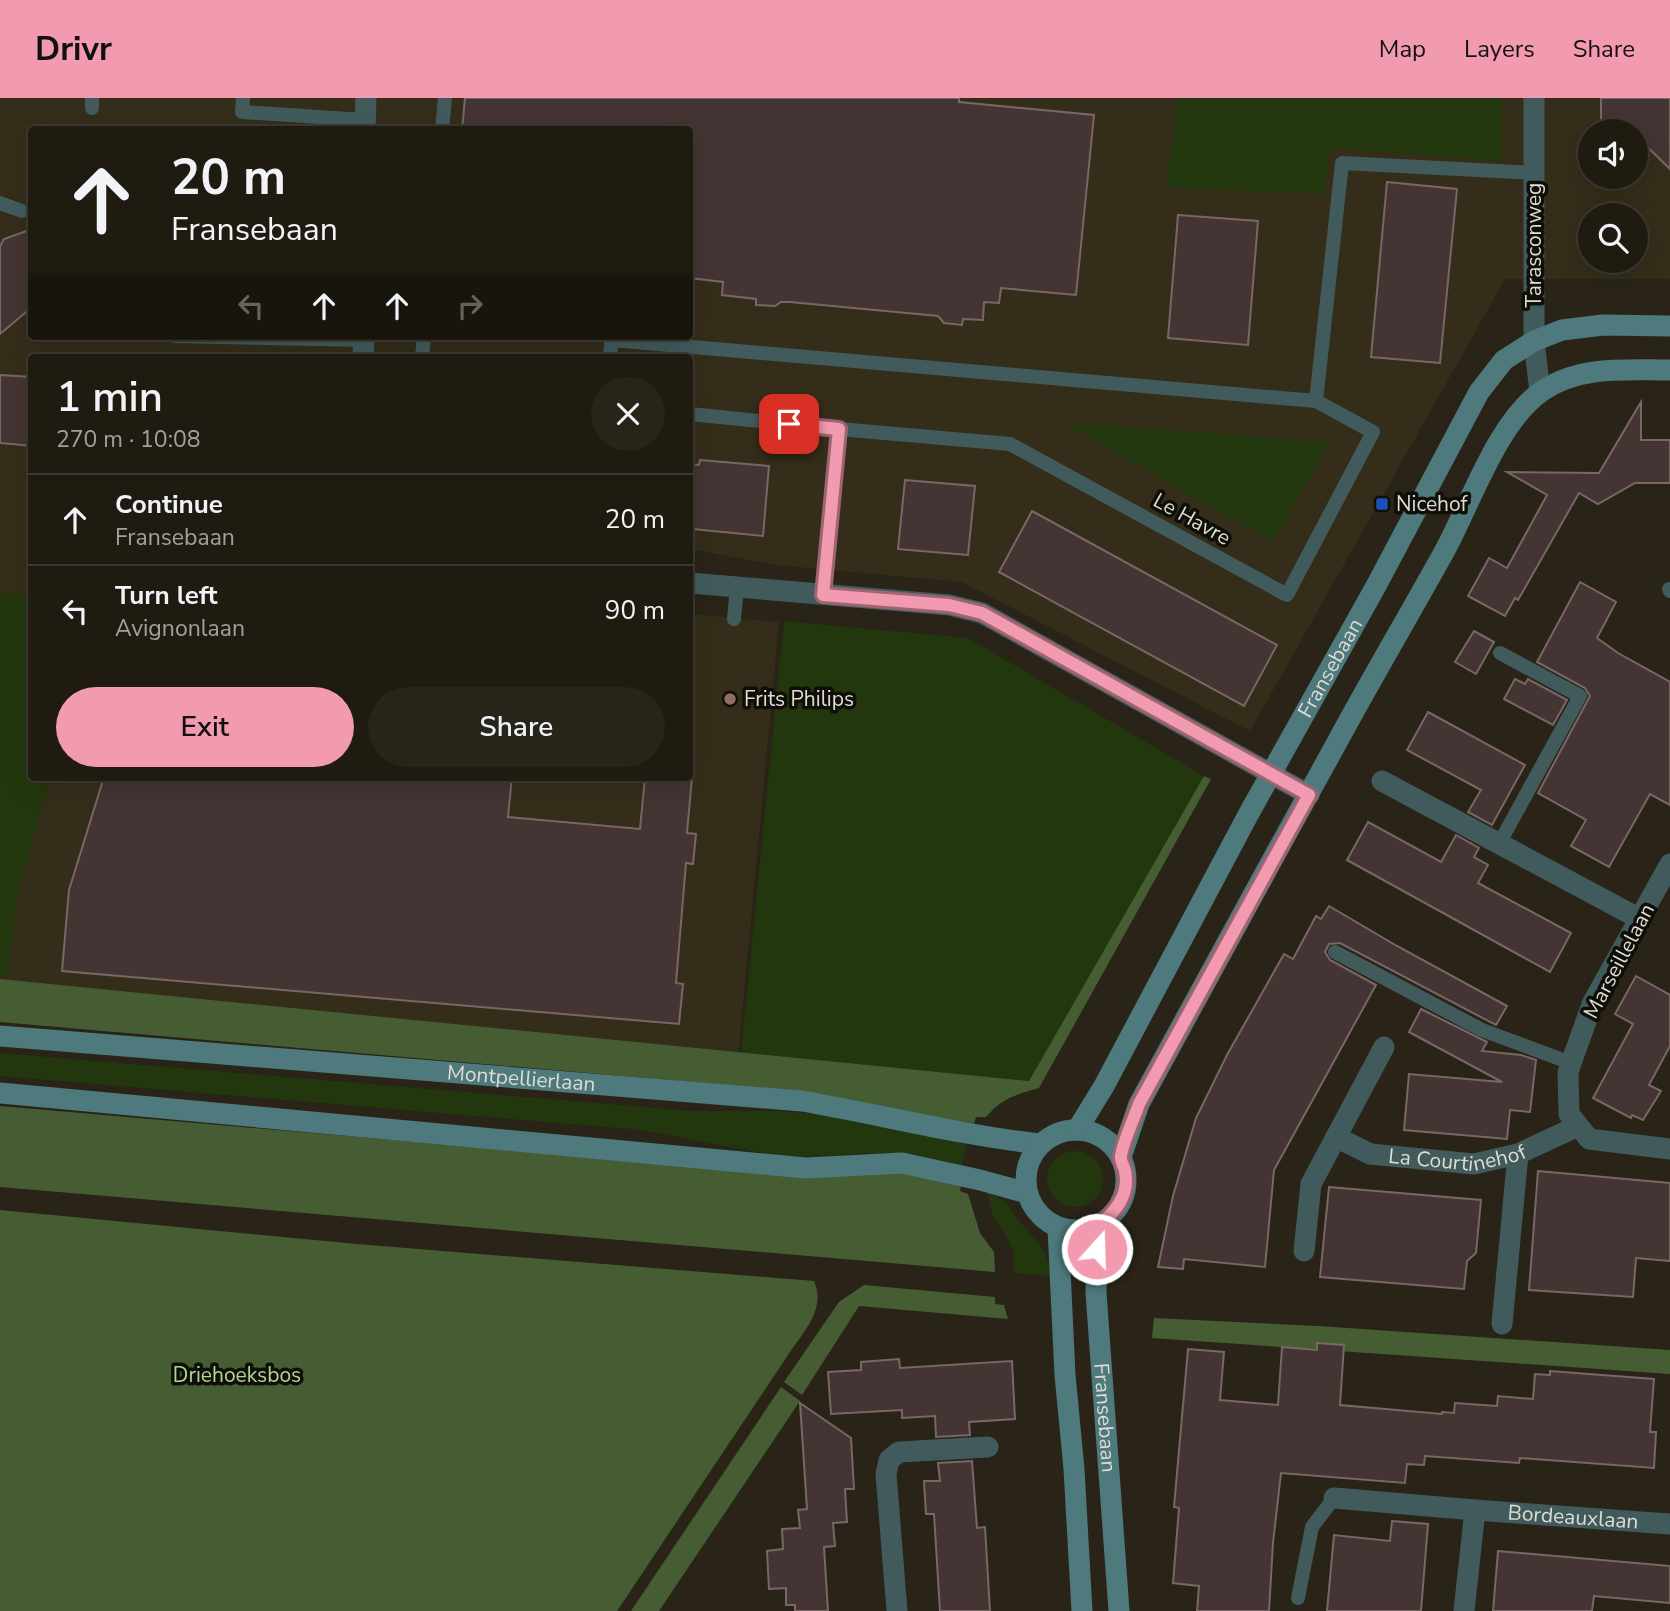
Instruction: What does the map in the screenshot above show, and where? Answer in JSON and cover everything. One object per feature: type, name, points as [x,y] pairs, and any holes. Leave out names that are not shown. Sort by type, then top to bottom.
[{"type":"street","points":[[365,125],[366,98]]},
{"type":"street","name":"Tarasconweg","points":[[1534,98],[1534,341],[1540,392]]},
{"type":"street","name":"Fransebaan","points":[[1077,1130],[1104,1086],[1479,392],[1504,360],[1534,341],[1562,331],[1603,325],[1670,326]]},
{"type":"street","name":"Fransebaan","points":[[1121,1157],[1139,1104],[1445,550],[1499,443],[1518,414],[1540,392],[1566,377],[1604,370],[1670,370]]},
{"type":"street","points":[[693,583],[949,605],[982,613],[1309,795]]},
{"type":"street","points":[[1382,781],[1640,919]]},
{"type":"street","name":"Marseillelaan","points":[[1578,1126],[1569,1114],[1568,1073],[1571,1063],[1593,1002],[1670,864]]},
{"type":"street","name":"Montpellierlaan","points":[[0,1036],[802,1101],[889,1116],[992,1139],[1040,1144]]},
{"type":"street","points":[[1304,1251],[1311,1184],[1384,1047]]},
{"type":"street","points":[[0,1093],[806,1168],[902,1163],[1027,1193]]},
{"type":"street","points":[[1578,1126],[1589,1139],[1670,1149]]},
{"type":"street","name":"La Courtinehof","points":[[1336,1137],[1370,1154],[1474,1164],[1518,1154],[1578,1126]]},
{"type":"street","points":[[1077,1130],[1102,1137],[1113,1146],[1121,1157],[1126,1173],[1120,1204],[1110,1217],[1097,1226],[1084,1230],[1058,1228],[1044,1220],[1033,1208],[1027,1193],[1025,1176],[1030,1159],[1040,1144],[1063,1131],[1077,1130]]},
{"type":"street","points":[[1502,1324],[1518,1154]]},
{"type":"street","name":"Fransebaan","points":[[1097,1226],[1096,1293],[1119,1611]]},
{"type":"street","name":"Fransebaan","points":[[1058,1228],[1065,1375],[1074,1469],[1082,1611]]},
{"type":"street","points":[[897,1611],[886,1474],[889,1460],[899,1452],[988,1447]]},
{"type":"street","name":"Bordeauxlaan","points":[[1334,1497],[1670,1524]]},
{"type":"street","points":[[1464,1611],[1475,1510]]},
{"type":"lane","points":[[243,98],[242,112],[365,125]]},
{"type":"lane","points":[[442,126],[445,98]]},
{"type":"lane","points":[[1315,401],[1342,163],[1534,173]]},
{"type":"lane","points":[[0,203],[22,211]]},
{"type":"lane","points":[[270,340],[364,344]]},
{"type":"lane","name":"Le Havre","points":[[634,340],[1315,401],[1373,432],[1287,594],[1010,444],[693,414]]},
{"type":"lane","points":[[823,595],[839,429]]},
{"type":"lane","points":[[734,619],[737,587]]},
{"type":"lane","points":[[1499,844],[1580,696],[1500,653]]},
{"type":"lane","points":[[1335,952],[1482,1030],[1571,1063]]},
{"type":"lane","name":"Bordeauxlaan","points":[[1298,1598],[1312,1527],[1334,1497]]},
{"type":"shaded area","points":[[0,98],[1670,98],[1670,279],[1505,279],[1250,731],[962,582],[776,565],[693,550],[693,354],[28,354],[28,781],[693,781],[693,614],[779,622],[738,1058],[0,996]]},
{"type":"green space","points":[[1177,98],[1502,98],[1502,161],[1330,148],[1323,194],[1167,187]]},
{"type":"green space","points":[[1062,422],[1330,442],[1273,542]]},
{"type":"green space","points":[[0,593],[28,596],[28,781],[49,781],[17,898],[8,976],[0,976]]},
{"type":"green space","points":[[784,621],[968,638],[1204,776],[1029,1081],[741,1053]]},
{"type":"green space","points":[[1204,776],[1211,779],[1039,1088],[1003,1101],[986,1117],[976,1117],[974,1124],[807,1092],[0,1022],[0,979],[1029,1081]]},
{"type":"green space","points":[[0,1053],[692,1111],[822,1114],[967,1144],[961,1166],[925,1157],[897,1154],[779,1155],[630,1129],[0,1076]]},
{"type":"green space","points":[[0,1106],[763,1172],[913,1173],[961,1184],[960,1191],[968,1194],[980,1233],[994,1252],[995,1272],[0,1187]]},
{"type":"green space","points":[[1075,1151],[1086,1153],[1095,1159],[1101,1168],[1101,1190],[1095,1199],[1086,1205],[1075,1207],[1064,1205],[1055,1199],[1049,1190],[1047,1179],[1049,1168],[1055,1159],[1064,1153]]},
{"type":"green space","points":[[987,1192],[1006,1203],[1040,1245],[1047,1257],[1051,1276],[1014,1273],[1014,1254],[993,1217]]},
{"type":"green space","name":"Driehoeksbos","points":[[0,1210],[357,1244],[814,1281],[817,1291],[816,1310],[617,1611],[0,1611]]},
{"type":"green space","points":[[864,1285],[995,1297],[995,1304],[1004,1305],[1008,1319],[859,1306],[802,1395],[784,1382],[839,1302]]},
{"type":"green space","points":[[1154,1318],[1318,1326],[1670,1350],[1670,1374],[1152,1338]]},
{"type":"green space","points":[[781,1387],[800,1401],[659,1611],[631,1611]]},
{"type":"building","points":[[465,98],[959,98],[959,102],[1094,115],[1076,295],[1001,288],[999,303],[984,302],[983,320],[963,319],[962,325],[944,323],[938,316],[790,302],[781,302],[775,306],[756,305],[756,299],[722,295],[723,282],[693,278],[693,126],[462,126]]},
{"type":"building","points":[[1601,98],[1670,98],[1670,169],[1648,148],[1648,119],[1601,119]]},
{"type":"building","points":[[1387,182],[1457,189],[1440,363],[1371,357]]},
{"type":"building","points":[[1178,215],[1258,221],[1248,345],[1168,338]]},
{"type":"building","points":[[28,230],[28,310],[0,334],[0,246],[4,239]]},
{"type":"building","points":[[0,375],[28,377],[28,446],[0,443]]},
{"type":"building","points":[[1641,402],[1641,440],[1670,440],[1670,483],[1635,483],[1598,504],[1579,493],[1518,600],[1515,598],[1505,616],[1468,596],[1489,558],[1507,568],[1547,495],[1507,472],[1599,473]]},
{"type":"building","points":[[700,460],[769,466],[763,536],[693,529],[693,464],[699,465]]},
{"type":"building","points":[[905,480],[975,486],[968,555],[898,549]]},
{"type":"building","points":[[1032,511],[1277,645],[1244,706],[999,572]]},
{"type":"building","points":[[1580,582],[1616,602],[1597,638],[1670,682],[1670,805],[1650,794],[1609,867],[1571,846],[1586,820],[1538,793],[1590,696],[1585,688],[1537,662]]},
{"type":"building","points":[[1474,631],[1494,642],[1476,674],[1455,662]]},
{"type":"building","points":[[1515,679],[1525,684],[1528,679],[1567,700],[1553,725],[1504,699]]},
{"type":"building","points":[[1428,712],[1525,765],[1492,825],[1468,812],[1481,790],[1407,750]]},
{"type":"building","points":[[103,781],[512,781],[508,817],[640,829],[645,781],[692,781],[687,833],[696,834],[693,864],[686,863],[676,983],[683,984],[679,1024],[62,971],[69,890]]},
{"type":"building","points":[[1368,822],[1441,862],[1456,835],[1479,848],[1474,857],[1488,865],[1478,883],[1571,933],[1550,972],[1347,860]]},
{"type":"building","points":[[1329,906],[1507,1006],[1496,1025],[1340,943],[1329,944],[1325,952],[1330,960],[1376,985],[1274,1170],[1265,1267],[1184,1259],[1183,1269],[1158,1267],[1173,1196],[1196,1118],[1227,1055],[1284,954],[1293,959],[1316,916],[1321,919]]},
{"type":"building","points":[[1636,976],[1670,995],[1670,1046],[1649,1085],[1661,1091],[1643,1120],[1632,1115],[1631,1118],[1593,1098],[1633,1024],[1615,1014]]},
{"type":"building","points":[[1421,1009],[1487,1042],[1482,1051],[1521,1055],[1536,1060],[1530,1112],[1510,1110],[1507,1139],[1404,1130],[1409,1074],[1502,1082],[1409,1032]]},
{"type":"building","points":[[1538,1171],[1670,1183],[1670,1261],[1636,1258],[1633,1297],[1529,1290]]},
{"type":"building","points":[[1329,1187],[1481,1200],[1476,1253],[1467,1261],[1464,1289],[1320,1277]]},
{"type":"building","points":[[1317,1343],[1344,1345],[1340,1405],[1442,1414],[1454,1413],[1455,1403],[1497,1406],[1498,1396],[1533,1399],[1535,1374],[1550,1375],[1550,1371],[1654,1379],[1650,1432],[1656,1432],[1654,1468],[1520,1458],[1519,1463],[1425,1456],[1424,1465],[1407,1464],[1405,1483],[1281,1473],[1269,1611],[1197,1611],[1199,1586],[1173,1583],[1179,1508],[1174,1507],[1188,1349],[1224,1352],[1220,1400],[1278,1405],[1282,1347],[1317,1350]]},
{"type":"building","points":[[899,1359],[900,1368],[1012,1361],[1015,1419],[969,1422],[970,1435],[936,1437],[935,1416],[902,1418],[902,1410],[831,1414],[828,1372],[861,1370],[861,1362]]},
{"type":"building","points":[[800,1403],[851,1438],[854,1489],[845,1489],[847,1522],[833,1523],[835,1546],[824,1547],[828,1611],[795,1611],[795,1605],[786,1605],[786,1588],[769,1589],[767,1551],[783,1549],[782,1529],[800,1528],[798,1510],[807,1509]]},
{"type":"building","points":[[972,1461],[977,1528],[985,1527],[990,1611],[940,1611],[934,1514],[926,1514],[924,1481],[940,1481],[938,1463]]},
{"type":"building","points":[[1392,1521],[1428,1524],[1421,1611],[1327,1611],[1334,1535],[1390,1541]]},
{"type":"building","points":[[1498,1551],[1670,1566],[1670,1603],[1594,1596],[1592,1611],[1493,1611]]},
{"type":"place","name":"Nicehof","points":[[1382,504]]},
{"type":"place","name":"Frits Philips","points":[[730,699]]},
{"type":"route","points":[[789,424],[839,429],[823,595],[949,605],[982,613],[1309,795],[1139,1104],[1121,1157],[1126,1173],[1125,1189],[1120,1204],[1110,1217],[1097,1226],[1097,1249]]}]
